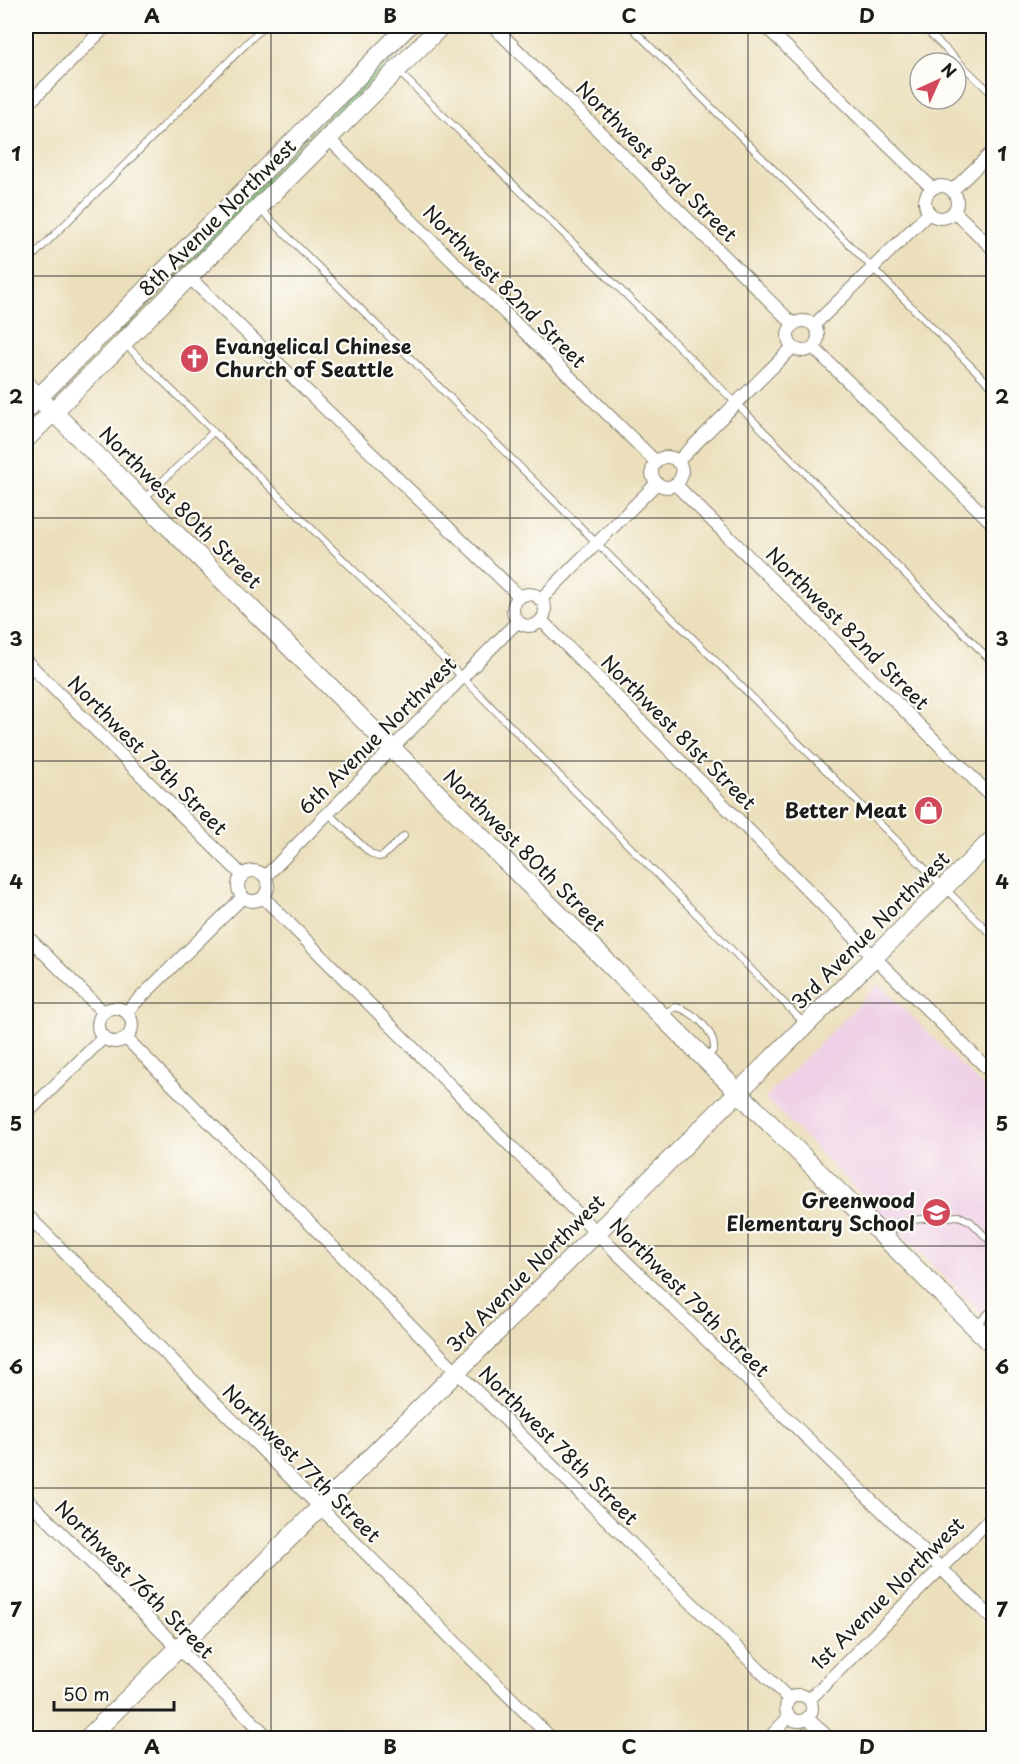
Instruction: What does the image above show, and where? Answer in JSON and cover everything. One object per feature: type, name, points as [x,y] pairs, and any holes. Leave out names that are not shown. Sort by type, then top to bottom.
[{"type":"street","points":[[26,106],[106,26]]},
{"type":"street","name":"8th Avenue Northwest","points":[[26,410],[32,391],[408,26]]},
{"type":"street","name":"8th Avenue Northwest","points":[[26,439],[441,26]]},
{"type":"street","name":"Northwest 83rd Street","points":[[493,26],[794,324]]},
{"type":"street","points":[[765,26],[932,188]]},
{"type":"street","name":"Northwest 82nd Street","points":[[328,138],[656,462]]},
{"type":"street","points":[[953,190],[993,150]]},
{"type":"street","points":[[940,185],[953,190],[957,198],[954,211],[948,217],[937,218],[928,213],[925,198],[932,188],[940,185]]},
{"type":"street","points":[[954,211],[993,250]]},
{"type":"street","points":[[814,326],[928,213]]},
{"type":"street","points":[[189,277],[520,597]]},
{"type":"street","points":[[803,321],[814,326],[818,337],[814,348],[802,351],[789,343],[788,335],[794,324],[803,321]]},
{"type":"street","points":[[677,462],[793,347]]},
{"type":"street","points":[[814,348],[993,525]]},
{"type":"street","name":"Northwest 80th Street","points":[[32,391],[993,1346]]},
{"type":"street","points":[[666,457],[677,462],[681,477],[675,484],[666,486],[657,483],[652,473],[656,462],[666,457]]},
{"type":"street","points":[[540,600],[657,483]]},
{"type":"street","name":"Northwest 82nd Street","points":[[675,484],[993,800]]},
{"type":"street","points":[[531,595],[540,600],[544,609],[541,620],[529,626],[518,621],[513,610],[520,597],[531,595]]},
{"type":"street","name":"Northwest 81st Street","points":[[541,620],[993,1076]]},
{"type":"street","name":"6th Avenue Northwest","points":[[265,877],[518,621]]},
{"type":"street","name":"Northwest 79th Street","points":[[26,661],[243,876]]},
{"type":"street","name":"3rd Avenue Northwest","points":[[88,1738],[993,838]]},
{"type":"street","points":[[253,871],[265,877],[268,888],[264,897],[254,901],[243,897],[238,887],[243,876],[253,871]]},
{"type":"street","points":[[126,1012],[243,897]]},
{"type":"street","name":"Northwest 79th Street","points":[[264,897],[597,1233],[993,1620]]},
{"type":"street","points":[[26,935],[104,1013]]},
{"type":"street","points":[[115,1009],[126,1012],[132,1028],[126,1038],[116,1042],[104,1037],[99,1028],[99,1021],[104,1013],[115,1009]]},
{"type":"street","points":[[26,1114],[104,1037]]},
{"type":"street","name":"Northwest 78th Street","points":[[126,1038],[457,1372],[789,1699]]},
{"type":"street","name":"Northwest 77th Street","points":[[26,1214],[551,1738]]},
{"type":"street","name":"Northwest 76th Street","points":[[26,1498],[269,1738]]},
{"type":"street","name":"1st Avenue Northwest","points":[[809,1700],[993,1515]]},
{"type":"street","points":[[799,1695],[809,1700],[812,1708],[807,1718],[797,1721],[789,1717],[786,1709],[789,1699],[799,1695]]},
{"type":"street","points":[[769,1738],[789,1717]]},
{"type":"street","points":[[807,1718],[829,1738]]},
{"type":"lane","points":[[26,263],[264,26]]},
{"type":"lane","points":[[630,26],[993,389]]},
{"type":"lane","points":[[922,26],[993,96]]},
{"type":"lane","points":[[396,70],[736,404],[993,664]]},
{"type":"lane","points":[[259,207],[993,937]]},
{"type":"lane","points":[[123,343],[462,677],[806,1025]]},
{"type":"lane","points":[[142,500],[213,432]]},
{"type":"lane","points":[[328,813],[370,853],[378,857],[383,856],[404,836]]},
{"type":"lane","points":[[885,1238],[898,1225],[911,1220],[959,1216],[970,1221],[993,1245]]},
{"type":"lane","points":[[975,1327],[993,1308]]},
{"type":"shaded area","name":"Greenwood Elementary School","points":[[879,984],[993,1097],[993,1325],[765,1098]]},
{"type":"green space","points":[[418,26],[427,26],[119,334],[115,329]]},
{"type":"place","name":"Evangelical Chinese Church of Seattle","points":[[194,358]]},
{"type":"place","name":"Better Meat","points":[[928,810]]},
{"type":"place","name":"Greenwood Elementary School","points":[[936,1212]]}]
